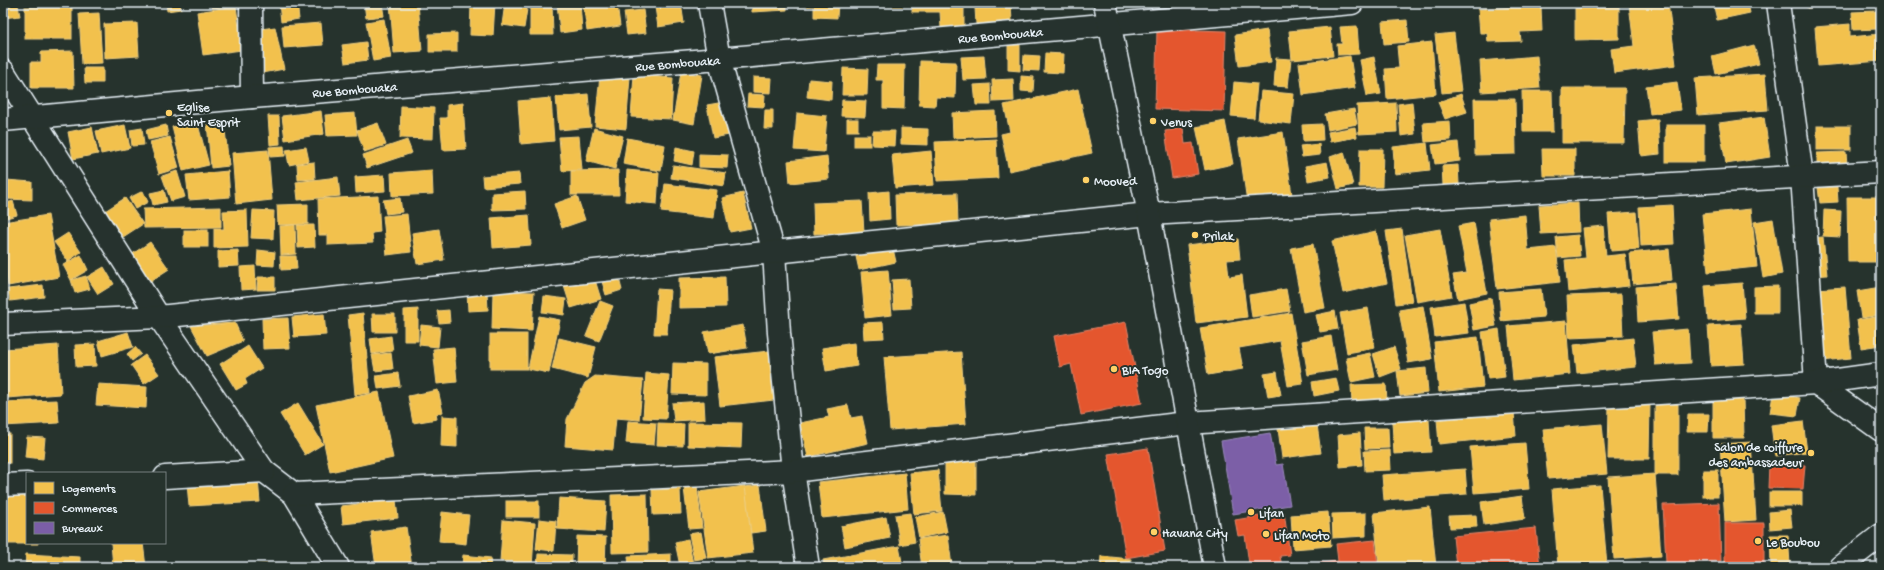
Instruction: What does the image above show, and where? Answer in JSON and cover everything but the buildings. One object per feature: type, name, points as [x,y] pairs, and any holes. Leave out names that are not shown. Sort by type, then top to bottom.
[{"type":"street","points":[[251,3],[252,96]]},
{"type":"street","points":[[709,3],[719,59],[774,252],[779,333],[793,471],[808,567]]},
{"type":"street","points":[[1104,3],[1149,214],[1186,423],[1215,567]]},
{"type":"street","name":"Rue Bombouaka","points":[[3,120],[252,96],[719,59],[1352,3]]},
{"type":"street","points":[[1778,3],[1802,176],[1816,383]]},
{"type":"street","points":[[3,72],[34,118],[159,317],[264,472],[294,494],[338,567]]},
{"type":"street","points":[[3,324],[159,317],[1149,214],[1881,172]]},
{"type":"street","points":[[294,494],[793,471],[1186,423],[1816,383],[1881,374]]},
{"type":"street","points":[[1816,383],[1881,430]]},
{"type":"street","points":[[166,477],[264,472]]},
{"type":"street","points":[[3,485],[26,484]]},
{"type":"street","points":[[1840,567],[1881,535]]},
{"type":"place","name":"Eglise Saint Esprit","points":[[169,113]]},
{"type":"place","name":"Venus","points":[[1153,121]]},
{"type":"place","name":"Mooved","points":[[1086,180]]},
{"type":"place","name":"Prilak","points":[[1195,235]]},
{"type":"place","name":"BIA Togo","points":[[1114,369]]},
{"type":"place","name":"Salon de coiffure des ambassadeur","points":[[1811,453]]},
{"type":"place","name":"Lifan","points":[[1251,512]]},
{"type":"place","name":"Havana City","points":[[1154,532]]},
{"type":"place","name":"Lifan Moto","points":[[1266,534]]},
{"type":"place","name":"Le Boubou","points":[[1758,541]]}]
